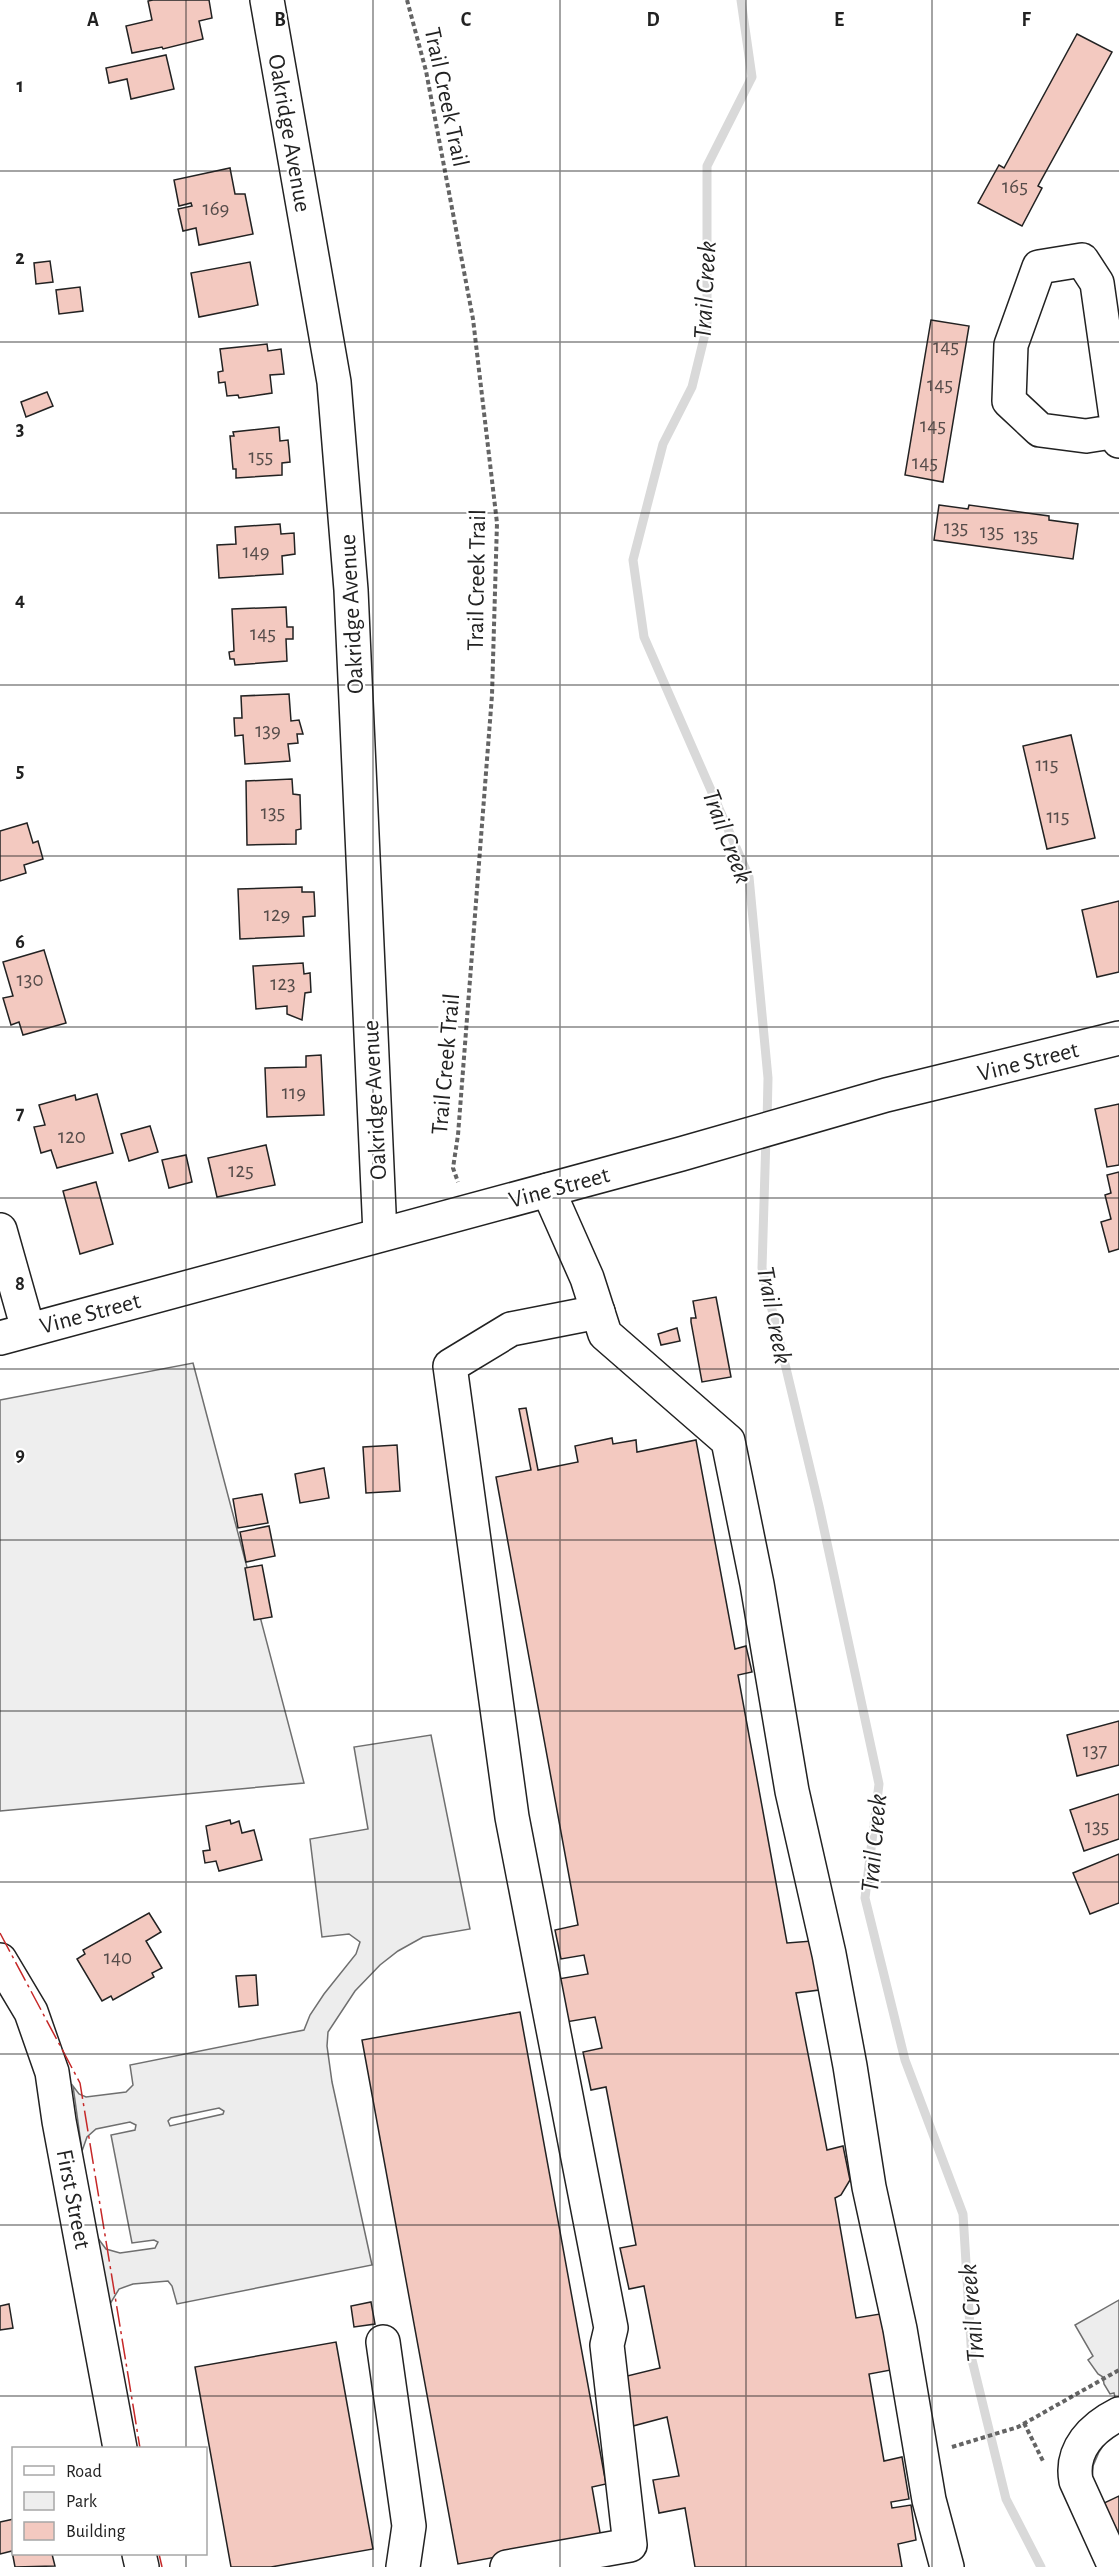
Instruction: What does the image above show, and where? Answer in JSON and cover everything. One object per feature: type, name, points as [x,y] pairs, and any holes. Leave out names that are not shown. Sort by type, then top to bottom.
[{"type":"street","name":"Oakridge Avenue","points":[[267,0],[334,382],[351,590],[380,1234]]},
{"type":"street","points":[[1082,260],[1097,283],[1118,436],[1086,436],[1040,430],[1009,401],[1011,345],[1040,267],[1082,260]]},
{"type":"street","name":"Vine Street","points":[[14,1333],[681,1154],[886,1095],[1119,1038]]},
{"type":"street","points":[[548,1190],[587,1278],[605,1334],[729,1441],[757,1584],[792,1791],[829,1953],[869,2187],[900,2329],[929,2500],[947,2567]]},
{"type":"street","points":[[0,1230],[14,1333]]},
{"type":"street","points":[[507,2567],[630,2545],[607,2345],[611,2328],[512,1817],[450,1366],[511,1329],[598,1312]]},
{"type":"street","name":"First Street","points":[[0,1960],[31,2012],[52,2072],[59,2121],[120,2447]]},
{"type":"street","points":[[383,2342],[409,2526],[403,2567]]},
{"type":"street","points":[[1115,2567],[1076,2481],[1075,2470],[1078,2455],[1087,2437],[1096,2428],[1119,2414]]},
{"type":"path","name":"Trail Creek Trail","points":[[407,0],[426,71],[473,319],[498,523],[492,695],[458,1135],[453,1168]]},
{"type":"path","points":[[963,2446],[1024,2423],[1119,2370]]},
{"type":"path","points":[[1024,2423],[1045,2466]]},
{"type":"green space","points":[[193,1363],[304,1783],[0,1811],[0,1400]]},
{"type":"shaded area","points":[[431,1735],[470,1929],[423,1937],[398,1951],[380,1965],[355,1991],[328,2032],[327,2046],[332,2082],[372,2265],[177,2304],[172,2286],[168,2281],[133,2284],[119,2289],[110,2304],[97,2237],[106,2249],[120,2253],[155,2248],[158,2242],[154,2240],[132,2243],[111,2135],[135,2130],[136,2125],[130,2122],[96,2129],[87,2137],[82,2151],[73,2086],[79,2094],[86,2097],[126,2092],[133,2085],[130,2065],[304,2030],[310,2015],[324,1994],[356,1954],[360,1942],[349,1934],[322,1937],[310,1839],[368,1829],[354,1747]],"holes":[[[219,2108],[224,2111],[223,2114],[170,2126],[168,2121],[171,2118]]]},
{"type":"shaded area","points":[[1119,2300],[1119,2431],[1108,2438],[1099,2452],[1093,2466],[1092,2481],[1062,2464],[1115,2397],[1114,2393],[1110,2394],[1103,2377],[1088,2360],[1093,2356],[1075,2325]]},
{"type":"building","points":[[209,0],[212,18],[199,21],[203,39],[163,49],[162,47],[132,53],[126,26],[152,20],[148,1]]},
{"type":"building","points":[[1077,34],[1112,52],[1038,186],[1042,188],[1022,226],[978,203],[999,165],[1004,168]]},
{"type":"building","points":[[166,55],[174,89],[131,99],[127,79],[109,83],[106,68]]},
{"type":"building","points":[[230,168],[235,194],[245,194],[253,234],[199,245],[196,228],[183,231],[178,209],[192,206],[191,203],[179,206],[174,180]]},
{"type":"building","points":[[50,261],[53,282],[36,284],[34,263]]},
{"type":"building","points":[[250,262],[258,305],[199,317],[191,273]]},
{"type":"building","points":[[80,287],[83,311],[59,314],[56,290]]},
{"type":"building","points":[[931,320],[969,326],[943,482],[905,475]]},
{"type":"building","points":[[267,344],[268,351],[281,349],[284,374],[270,375],[272,393],[239,398],[238,395],[227,396],[225,382],[219,383],[218,372],[223,371],[220,349]]},
{"type":"building","points":[[47,392],[53,406],[26,417],[21,402]]},
{"type":"building","points":[[279,427],[280,441],[288,440],[290,462],[282,463],[282,475],[236,478],[230,436],[234,436],[233,432]]},
{"type":"building","points":[[939,505],[968,509],[969,505],[1049,516],[1049,520],[1078,524],[1073,559],[934,540]]},
{"type":"building","points":[[280,524],[281,534],[294,533],[295,554],[282,556],[283,574],[219,578],[217,545],[236,544],[235,527]]},
{"type":"building","points":[[286,607],[287,627],[293,627],[293,639],[286,639],[287,661],[235,665],[234,659],[230,659],[229,652],[234,651],[232,609]]},
{"type":"building","points":[[289,694],[291,721],[299,720],[303,734],[297,734],[298,743],[288,744],[290,761],[245,764],[243,735],[235,736],[234,718],[242,718],[241,696]]},
{"type":"building","points":[[1071,735],[1095,838],[1047,849],[1023,746]]},
{"type":"building","points":[[292,779],[293,794],[300,795],[301,829],[296,830],[296,844],[247,845],[246,781]]},
{"type":"building","points":[[27,823],[33,843],[38,841],[43,859],[24,865],[26,873],[0,881],[0,831]]},
{"type":"building","points":[[302,887],[302,892],[314,892],[315,911],[315,916],[303,917],[304,936],[240,939],[238,889]]},
{"type":"building","points":[[1119,901],[1119,972],[1097,977],[1082,910]]},
{"type":"building","points":[[44,950],[66,1023],[23,1035],[19,1022],[11,1025],[3,998],[13,996],[3,962]]},
{"type":"building","points":[[303,963],[304,974],[310,973],[311,992],[305,993],[302,1020],[287,1014],[287,1006],[256,1009],[253,966]]},
{"type":"building","points":[[321,1055],[324,1115],[267,1117],[265,1068],[306,1067],[306,1056]]},
{"type":"building","points":[[97,1094],[113,1153],[57,1168],[51,1150],[41,1153],[34,1127],[45,1125],[39,1105],[75,1095],[76,1100]]},
{"type":"building","points":[[1119,1104],[1119,1165],[1107,1167],[1095,1109]]},
{"type":"building","points":[[150,1126],[158,1152],[129,1161],[121,1134]]},
{"type":"building","points":[[266,1145],[275,1185],[217,1197],[208,1158]]},
{"type":"building","points":[[186,1155],[192,1182],[169,1188],[162,1160]]},
{"type":"building","points":[[1119,1172],[1119,1249],[1109,1252],[1101,1222],[1111,1219],[1105,1195],[1111,1193],[1107,1175]]},
{"type":"building","points":[[96,1182],[113,1244],[80,1254],[63,1191]]},
{"type":"building","points":[[716,1297],[731,1377],[702,1382],[691,1322],[691,1318],[696,1318],[693,1301]]},
{"type":"building","points":[[677,1328],[680,1341],[661,1345],[658,1334]]},
{"type":"building","points":[[526,1408],[538,1470],[578,1462],[575,1446],[612,1438],[613,1444],[636,1440],[637,1452],[696,1440],[735,1649],[746,1646],[752,1672],[738,1675],[787,1943],[812,1941],[819,1990],[796,1993],[827,2150],[843,2146],[850,2180],[841,2195],[835,2198],[856,2318],[880,2314],[891,2370],[869,2374],[884,2461],[902,2457],[909,2499],[891,2502],[892,2508],[911,2505],[916,2540],[898,2544],[902,2567],[695,2567],[685,2508],[659,2513],[653,2480],[679,2476],[667,2417],[633,2426],[623,2377],[660,2368],[644,2286],[629,2289],[620,2248],[636,2245],[606,2087],[591,2090],[583,2052],[602,2048],[595,2017],[566,2022],[558,1979],[588,1974],[584,1955],[561,1959],[555,1930],[578,1925],[496,1477],[531,1470],[519,1409]]},
{"type":"building","points":[[397,1445],[400,1491],[366,1493],[363,1447]]},
{"type":"building","points":[[324,1468],[329,1498],[300,1503],[295,1474]]},
{"type":"building","points":[[262,1494],[268,1523],[238,1528],[233,1499]]},
{"type":"building","points":[[269,1526],[275,1556],[246,1562],[240,1532]]},
{"type":"building","points":[[262,1565],[272,1617],[254,1620],[245,1568]]},
{"type":"building","points":[[1119,1721],[1119,1765],[1077,1776],[1067,1735]]},
{"type":"building","points":[[1119,1794],[1119,1839],[1084,1851],[1070,1810]]},
{"type":"building","points":[[230,1820],[231,1824],[239,1821],[242,1833],[254,1830],[262,1860],[219,1871],[216,1861],[205,1863],[203,1851],[210,1850],[206,1826]]},
{"type":"building","points":[[1119,1854],[1119,1903],[1090,1914],[1073,1873]]},
{"type":"building","points":[[149,1913],[161,1932],[146,1941],[162,1968],[152,1973],[154,1977],[113,2000],[111,1996],[102,2001],[77,1959],[85,1954],[83,1950]]},
{"type":"building","points":[[256,1975],[258,2005],[239,2007],[236,1976]]},
{"type":"building","points":[[520,2012],[606,2484],[592,2487],[601,2538],[458,2564],[362,2040]]},
{"type":"building","points":[[371,2302],[375,2324],[354,2327],[351,2306]]},
{"type":"building","points":[[9,2304],[13,2328],[0,2330],[0,2306]]},
{"type":"building","points":[[336,2342],[373,2549],[271,2567],[231,2567],[195,2367]]},
{"type":"building","points":[[1119,2496],[1119,2535],[1104,2503]]},
{"type":"building","points":[[12,2519],[12,2551],[0,2554],[0,2522]]},
{"type":"building","points":[[13,2555],[52,2555],[55,2566],[15,2567]]},
{"type":"waterway","name":"Trail Creek","points":[[741,0],[752,77],[707,166],[707,326],[692,387],[663,444],[633,560],[644,637],[749,877],[768,1078],[767,1123]]},
{"type":"waterway","name":"Trail Creek","points":[[766,1137],[762,1268],[819,1506],[879,1784],[865,1898],[905,2060],[963,2214],[972,2360],[1006,2499],[1041,2567]]},
{"type":"power","points":[[0,1933],[80,2083],[140,2447]]},
{"type":"power","points":[[159,2555],[162,2567]]}]
